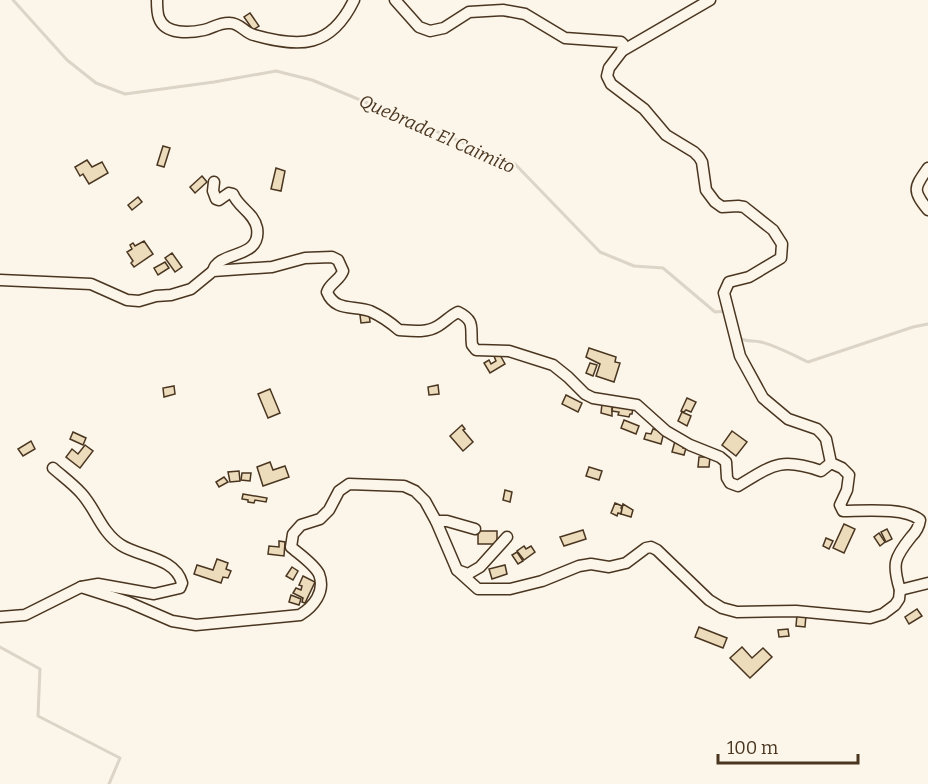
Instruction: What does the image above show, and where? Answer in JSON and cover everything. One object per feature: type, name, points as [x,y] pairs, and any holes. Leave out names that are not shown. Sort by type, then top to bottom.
[{"type":"street","points":[[157,0],[159,20],[166,28],[177,31],[206,30],[221,23],[233,22],[251,35],[297,43],[314,41],[332,32],[346,15],[354,0]]},
{"type":"street","points":[[396,0],[419,27],[430,31],[444,28],[469,12],[503,10],[525,14],[565,38],[621,42],[622,51]]},
{"type":"street","points":[[710,0],[622,51],[609,68],[607,76],[611,84],[644,109],[666,135],[694,152],[702,162],[706,190],[715,202],[723,207],[744,207],[773,230],[782,244],[781,258],[749,277],[729,282],[724,293],[740,356],[763,398],[788,419],[817,429],[826,440],[831,463]]},
{"type":"street","points":[[928,168],[916,184],[918,197],[928,210]]},
{"type":"street","points":[[0,280],[91,284],[127,300],[139,301],[191,289],[213,271],[221,260],[245,252],[255,241],[257,233],[253,219],[236,201],[233,194],[229,193],[219,200],[216,199],[213,191],[214,182]]},
{"type":"street","points":[[213,271],[254,270],[285,265],[305,258],[332,257],[338,260],[343,271],[341,276],[329,286],[327,292],[333,302],[344,307],[367,310],[387,319],[399,330],[429,330],[458,312],[468,317],[472,326],[472,345],[477,350],[509,351],[548,363],[592,398],[637,405],[666,431],[726,462],[727,478],[734,486],[738,486],[772,466],[791,463],[821,471],[831,463]]},
{"type":"street","points":[[81,586],[128,602],[172,621],[196,625],[300,615],[311,608],[317,598],[320,580],[318,573],[291,547],[293,534],[301,525],[320,519],[329,510],[339,491],[349,484],[404,486],[415,491],[425,501],[436,521],[456,570],[478,588],[510,589],[542,581],[579,566],[591,564],[609,567],[626,563],[646,548],[651,547],[657,550],[709,600],[722,608],[736,612],[796,611],[870,618],[883,614],[899,599],[900,590],[895,573],[895,563],[899,550],[916,531],[920,520],[910,514],[882,511],[843,512],[840,505],[847,490],[849,475],[842,468],[831,463]]},
{"type":"street","points":[[0,617],[25,615],[81,586],[98,584],[154,594],[180,588],[182,583],[181,577],[164,562],[132,552],[117,543],[81,493],[53,468]]},
{"type":"street","points":[[436,521],[476,529]]},
{"type":"street","points":[[456,570],[468,574],[480,567],[507,537]]},
{"type":"street","points":[[900,590],[928,583]]},
{"type":"building","points":[[250,13],[259,26],[253,30],[244,17]]},
{"type":"building","points":[[163,146],[170,148],[164,167],[157,165]]},
{"type":"building","points":[[87,160],[92,167],[102,162],[108,173],[89,184],[83,174],[80,176],[75,167]]},
{"type":"building","points":[[276,168],[285,171],[281,191],[271,189]]},
{"type":"building","points":[[202,176],[207,182],[195,193],[190,187]]},
{"type":"building","points":[[138,197],[142,202],[132,210],[128,205]]},
{"type":"building","points":[[144,241],[153,254],[134,267],[127,252],[132,249],[130,245],[133,243],[135,246]]},
{"type":"building","points":[[172,253],[182,267],[175,272],[165,258]]},
{"type":"building","points":[[165,262],[169,268],[158,275],[154,268]]},
{"type":"building","points":[[369,313],[370,322],[361,323],[360,315]]},
{"type":"building","points":[[589,348],[616,357],[615,362],[620,363],[614,382],[596,376],[600,364],[586,357]]},
{"type":"building","points":[[499,353],[505,364],[490,373],[484,363],[489,360],[491,364],[496,361],[494,356]]},
{"type":"building","points":[[590,363],[597,365],[593,376],[586,373]]},
{"type":"building","points":[[438,385],[439,394],[429,395],[428,387]]},
{"type":"building","points":[[174,386],[175,394],[164,397],[163,388]]},
{"type":"building","points":[[270,389],[280,413],[268,418],[258,394]]},
{"type":"building","points":[[566,395],[582,403],[578,412],[562,404]]},
{"type":"building","points":[[687,398],[696,402],[691,412],[681,411]]},
{"type":"building","points":[[602,404],[612,406],[612,416],[601,413]]},
{"type":"building","points":[[613,405],[633,407],[632,414],[629,417],[618,415],[619,412],[612,411]]},
{"type":"building","points":[[682,412],[691,416],[687,426],[678,421]]},
{"type":"building","points":[[624,420],[639,426],[636,434],[621,428]]},
{"type":"building","points":[[462,425],[465,429],[463,430],[473,442],[463,451],[450,436]]},
{"type":"building","points":[[653,429],[664,432],[661,444],[644,439],[646,433],[651,434]]},
{"type":"building","points":[[732,431],[747,442],[736,456],[722,445]]},
{"type":"building","points":[[73,432],[86,438],[83,445],[70,439]]},
{"type":"building","points":[[31,441],[35,449],[23,456],[18,449]]},
{"type":"building","points":[[675,441],[684,444],[683,448],[686,448],[684,455],[672,452]]},
{"type":"building","points":[[85,445],[93,451],[80,468],[66,457],[72,449],[78,454]]},
{"type":"building","points":[[699,457],[710,457],[709,467],[698,467]]},
{"type":"building","points":[[270,462],[273,470],[285,466],[289,477],[263,486],[257,467]]},
{"type":"building","points":[[589,467],[602,471],[599,480],[586,476]]},
{"type":"building","points":[[239,471],[240,481],[230,482],[228,472]]},
{"type":"building","points":[[242,473],[251,473],[250,481],[241,480]]},
{"type":"building","points":[[224,477],[228,482],[219,487],[216,482]]},
{"type":"building","points":[[505,490],[512,492],[510,502],[503,500]]},
{"type":"building","points":[[243,494],[267,498],[266,502],[255,500],[254,503],[248,502],[242,499]]},
{"type":"building","points":[[615,503],[622,506],[621,514],[618,513],[617,516],[611,513]]},
{"type":"building","points":[[623,504],[633,510],[631,517],[621,514]]},
{"type":"building","points":[[844,524],[855,529],[844,553],[833,548]]},
{"type":"building","points":[[887,529],[892,539],[886,542],[881,532]]},
{"type":"building","points":[[583,530],[586,539],[564,546],[560,537]]},
{"type":"building","points":[[478,531],[497,531],[497,544],[478,544]]},
{"type":"building","points":[[879,533],[885,542],[880,546],[874,537]]},
{"type":"building","points":[[826,538],[833,541],[829,549],[823,546]]},
{"type":"building","points":[[279,541],[285,542],[284,556],[268,554],[269,546],[279,547]]},
{"type":"building","points":[[524,546],[526,549],[531,546],[535,552],[524,560],[517,551]]},
{"type":"building","points":[[517,552],[523,561],[518,564],[512,555]]},
{"type":"building","points":[[217,559],[228,563],[226,569],[231,571],[228,578],[223,577],[221,583],[194,574],[197,565],[213,570]]},
{"type":"building","points":[[505,565],[507,574],[492,579],[489,569]]},
{"type":"building","points":[[292,567],[298,571],[293,580],[286,576]]},
{"type":"building","points":[[303,576],[315,582],[305,603],[302,602],[303,598],[293,593],[296,588],[301,590],[302,586],[299,585]]},
{"type":"building","points":[[291,595],[301,599],[299,605],[289,602]]},
{"type":"building","points":[[917,609],[922,616],[909,624],[905,617]]},
{"type":"building","points":[[797,615],[806,615],[805,627],[796,626]]},
{"type":"building","points":[[699,627],[727,638],[723,648],[695,637]]},
{"type":"building","points":[[788,629],[789,636],[779,637],[778,630]]},
{"type":"building","points":[[742,647],[752,658],[763,648],[772,657],[750,678],[730,658]]},
{"type":"waterway","name":"Quebrada El Caimito","points":[[13,0],[67,60],[96,83],[125,94],[276,71],[312,80],[515,164],[600,252],[634,266],[663,268],[715,312],[727,311]]},
{"type":"waterway","name":"Quebrada El Caimito","points":[[739,332],[741,339],[767,344],[808,362],[928,324]]},
{"type":"waterway","points":[[0,647],[40,669],[38,716],[120,758],[109,784]]}]
